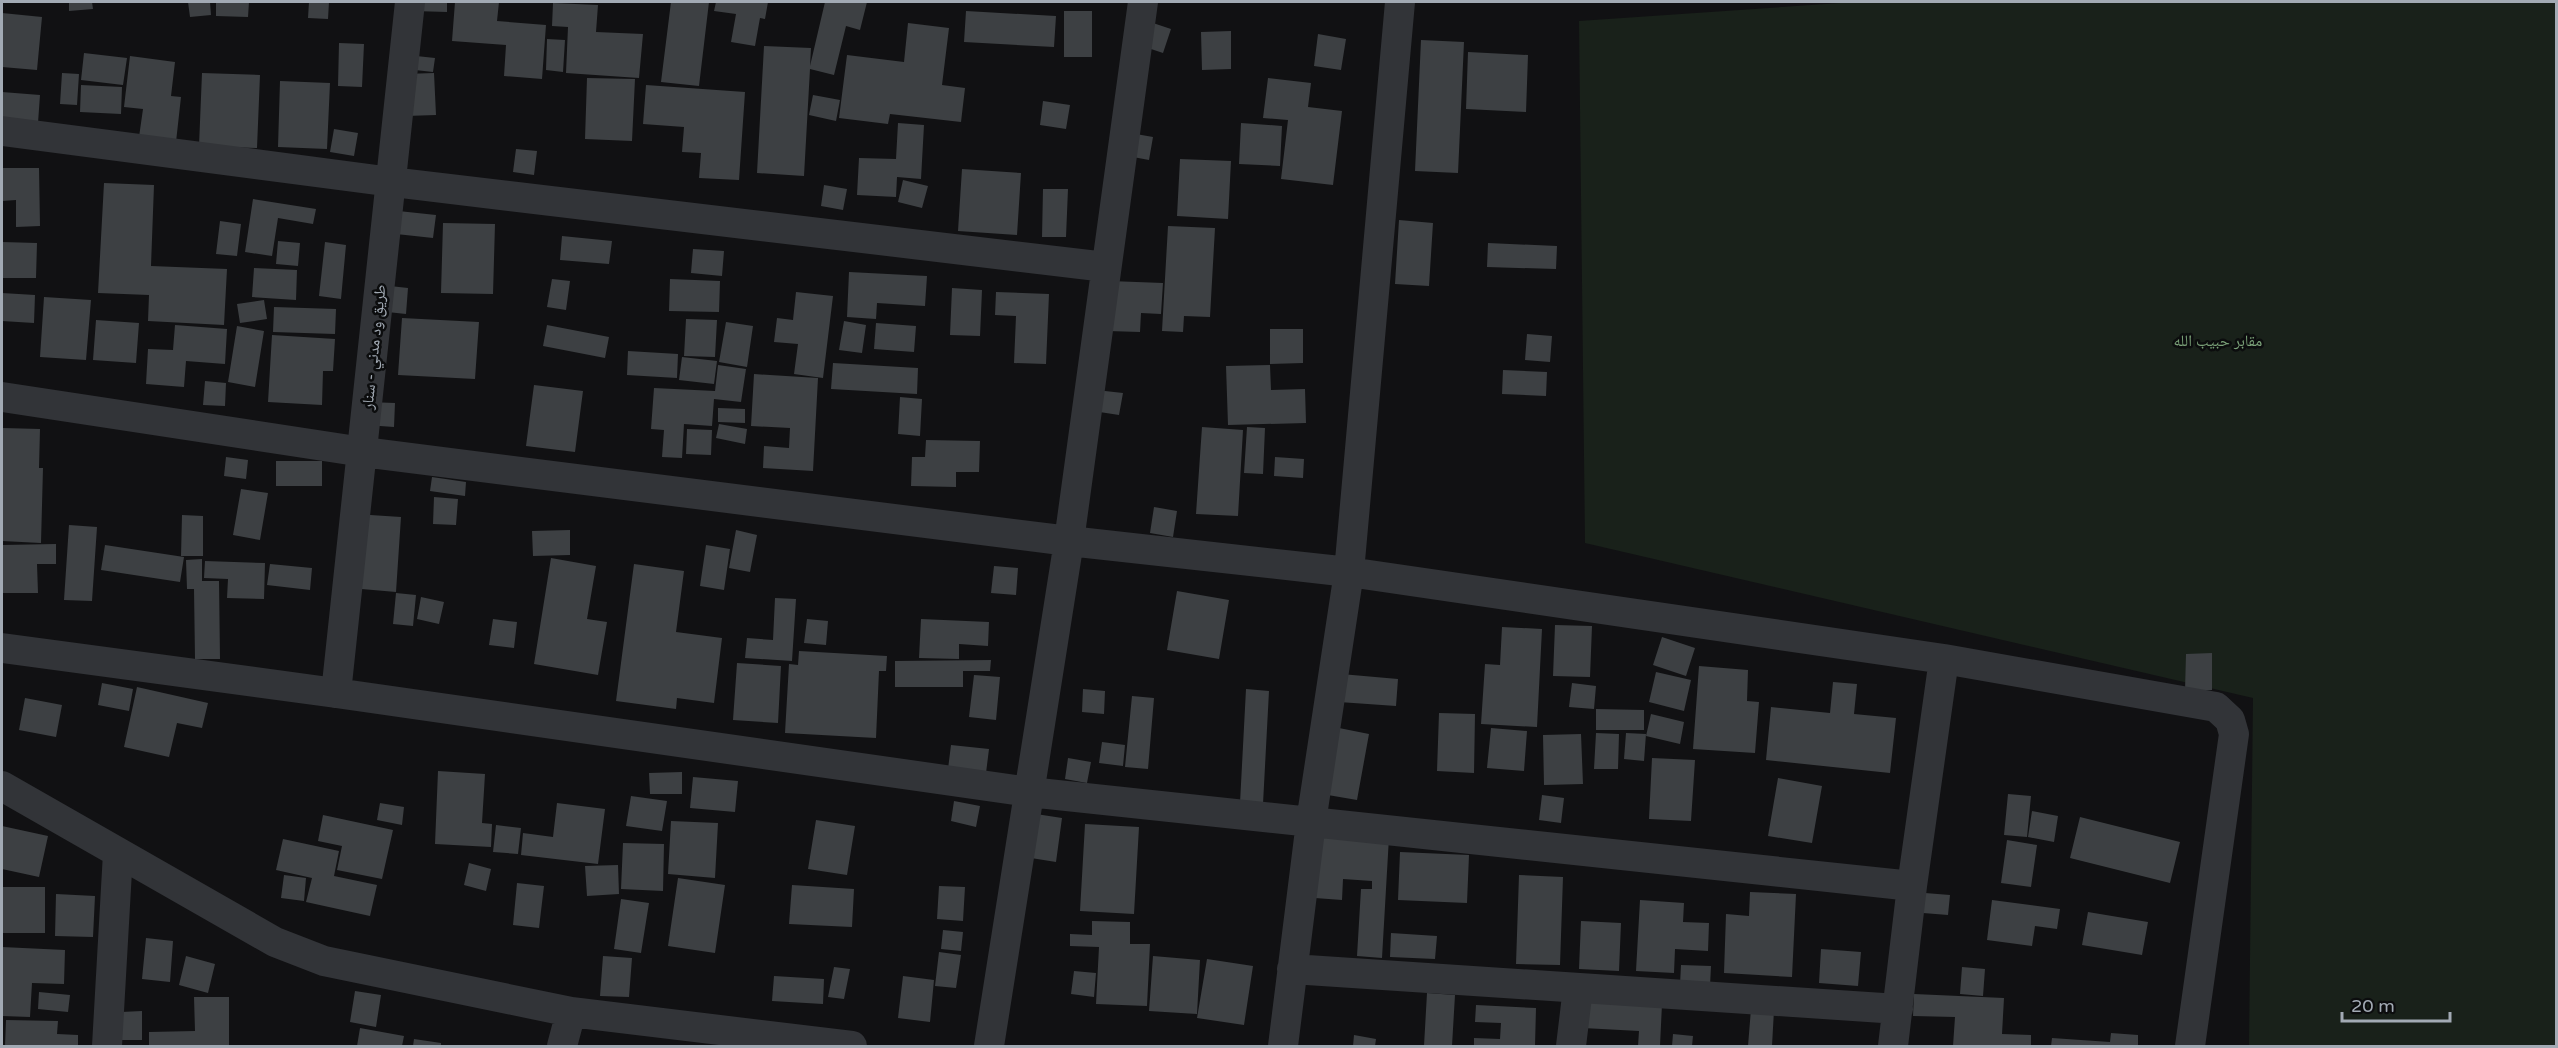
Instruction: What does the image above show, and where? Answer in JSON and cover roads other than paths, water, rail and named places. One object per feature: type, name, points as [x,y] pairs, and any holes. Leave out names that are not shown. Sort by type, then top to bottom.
[{"type":"street","name":"طريق ود مدني - سنار","points":[[336,693],[410,2]]},
{"type":"street","points":[[989,1047],[1070,541],[1143,2]]},
{"type":"street","points":[[1283,1047],[1311,822],[1349,572],[1400,2]]},
{"type":"street","points":[[2,131],[392,182],[1106,267]]},
{"type":"street","points":[[2,397],[363,452],[1070,541],[1349,572],[1944,659],[2216,707],[2230,720],[2234,734],[2190,1047]]},
{"type":"street","points":[[2,648],[336,693],[1029,792],[1912,886]]},
{"type":"street","points":[[1893,1047],[1912,886],[1944,659]]},
{"type":"street","points":[[2,786],[275,942],[324,961],[572,1012],[852,1047]]},
{"type":"street","points":[[107,1047],[118,853]]},
{"type":"street","points":[[1292,969],[1898,1009]]},
{"type":"street","points":[[1571,1047],[1578,988]]},
{"type":"street","points":[[562,1047],[572,1012]]},
{"type":"park label","name":"مقابر حبيب الله","points":[[2218,341]]}]
